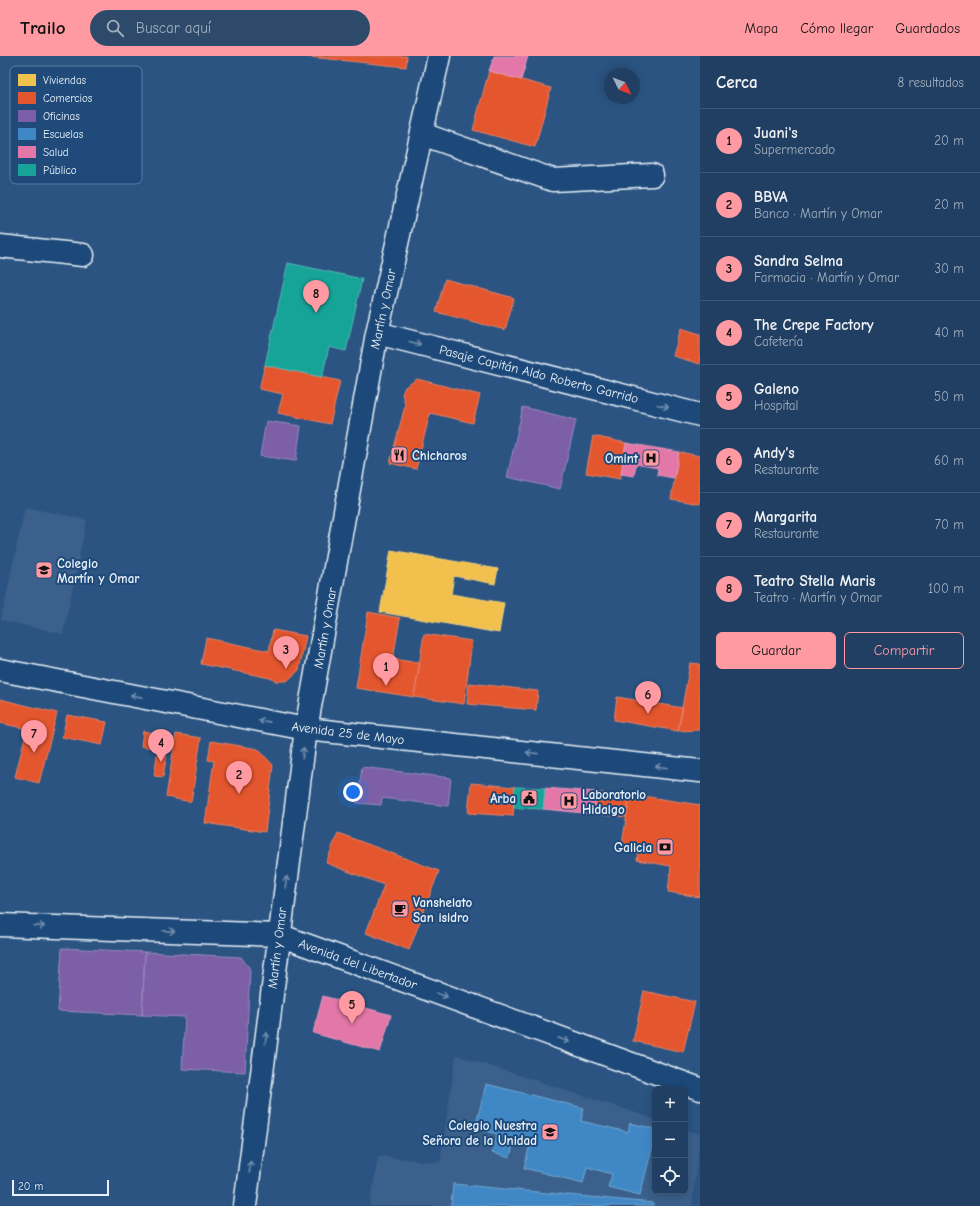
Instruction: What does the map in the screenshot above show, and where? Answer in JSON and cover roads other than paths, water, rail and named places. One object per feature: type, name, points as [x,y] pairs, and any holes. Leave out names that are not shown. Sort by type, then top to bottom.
[{"type":"street","name":"Martín y Omar","points":[[245,1206],[306,729],[377,333],[439,56]]},
{"type":"street","points":[[422,134],[553,180],[652,175]]},
{"type":"street","points":[[0,246],[83,255]]},
{"type":"street","name":"Pasaje Capitán Aldo Roberto Garrido","points":[[377,333],[700,415]]},
{"type":"street","name":"Avenida 25 de Mayo","points":[[0,670],[306,729],[700,771]]},
{"type":"street","name":"Avenida del Libertador","points":[[0,925],[279,935],[700,1089]]},
{"type":"place","name":"Teatro Stella Maris","points":[[316,313]]},
{"type":"place","name":"Chicharos","points":[[399,455]]},
{"type":"place","name":"Omint","points":[[651,458]]},
{"type":"place","name":"Colegio Martín y Omar","points":[[44,570]]},
{"type":"place","name":"Sandra Selma","points":[[286,669]]},
{"type":"place","name":"Juani's","points":[[386,686]]},
{"type":"place","name":"Andy's","points":[[648,714]]},
{"type":"place","name":"Margarita","points":[[34,753]]},
{"type":"place","name":"The Crepe Factory","points":[[161,762]]},
{"type":"place","name":"BBVA","points":[[239,794]]},
{"type":"place","name":"Arba","points":[[529,798]]},
{"type":"place","name":"Laboratorio Hidalgo","points":[[569,801]]},
{"type":"place","name":"Galicia","points":[[665,847]]},
{"type":"place","name":"Vanshelato San isidro","points":[[400,909]]},
{"type":"place","name":"Galeno","points":[[352,1024]]},
{"type":"place","name":"Colegio Nuestra Señora de la Unidad","points":[[550,1132]]}]
